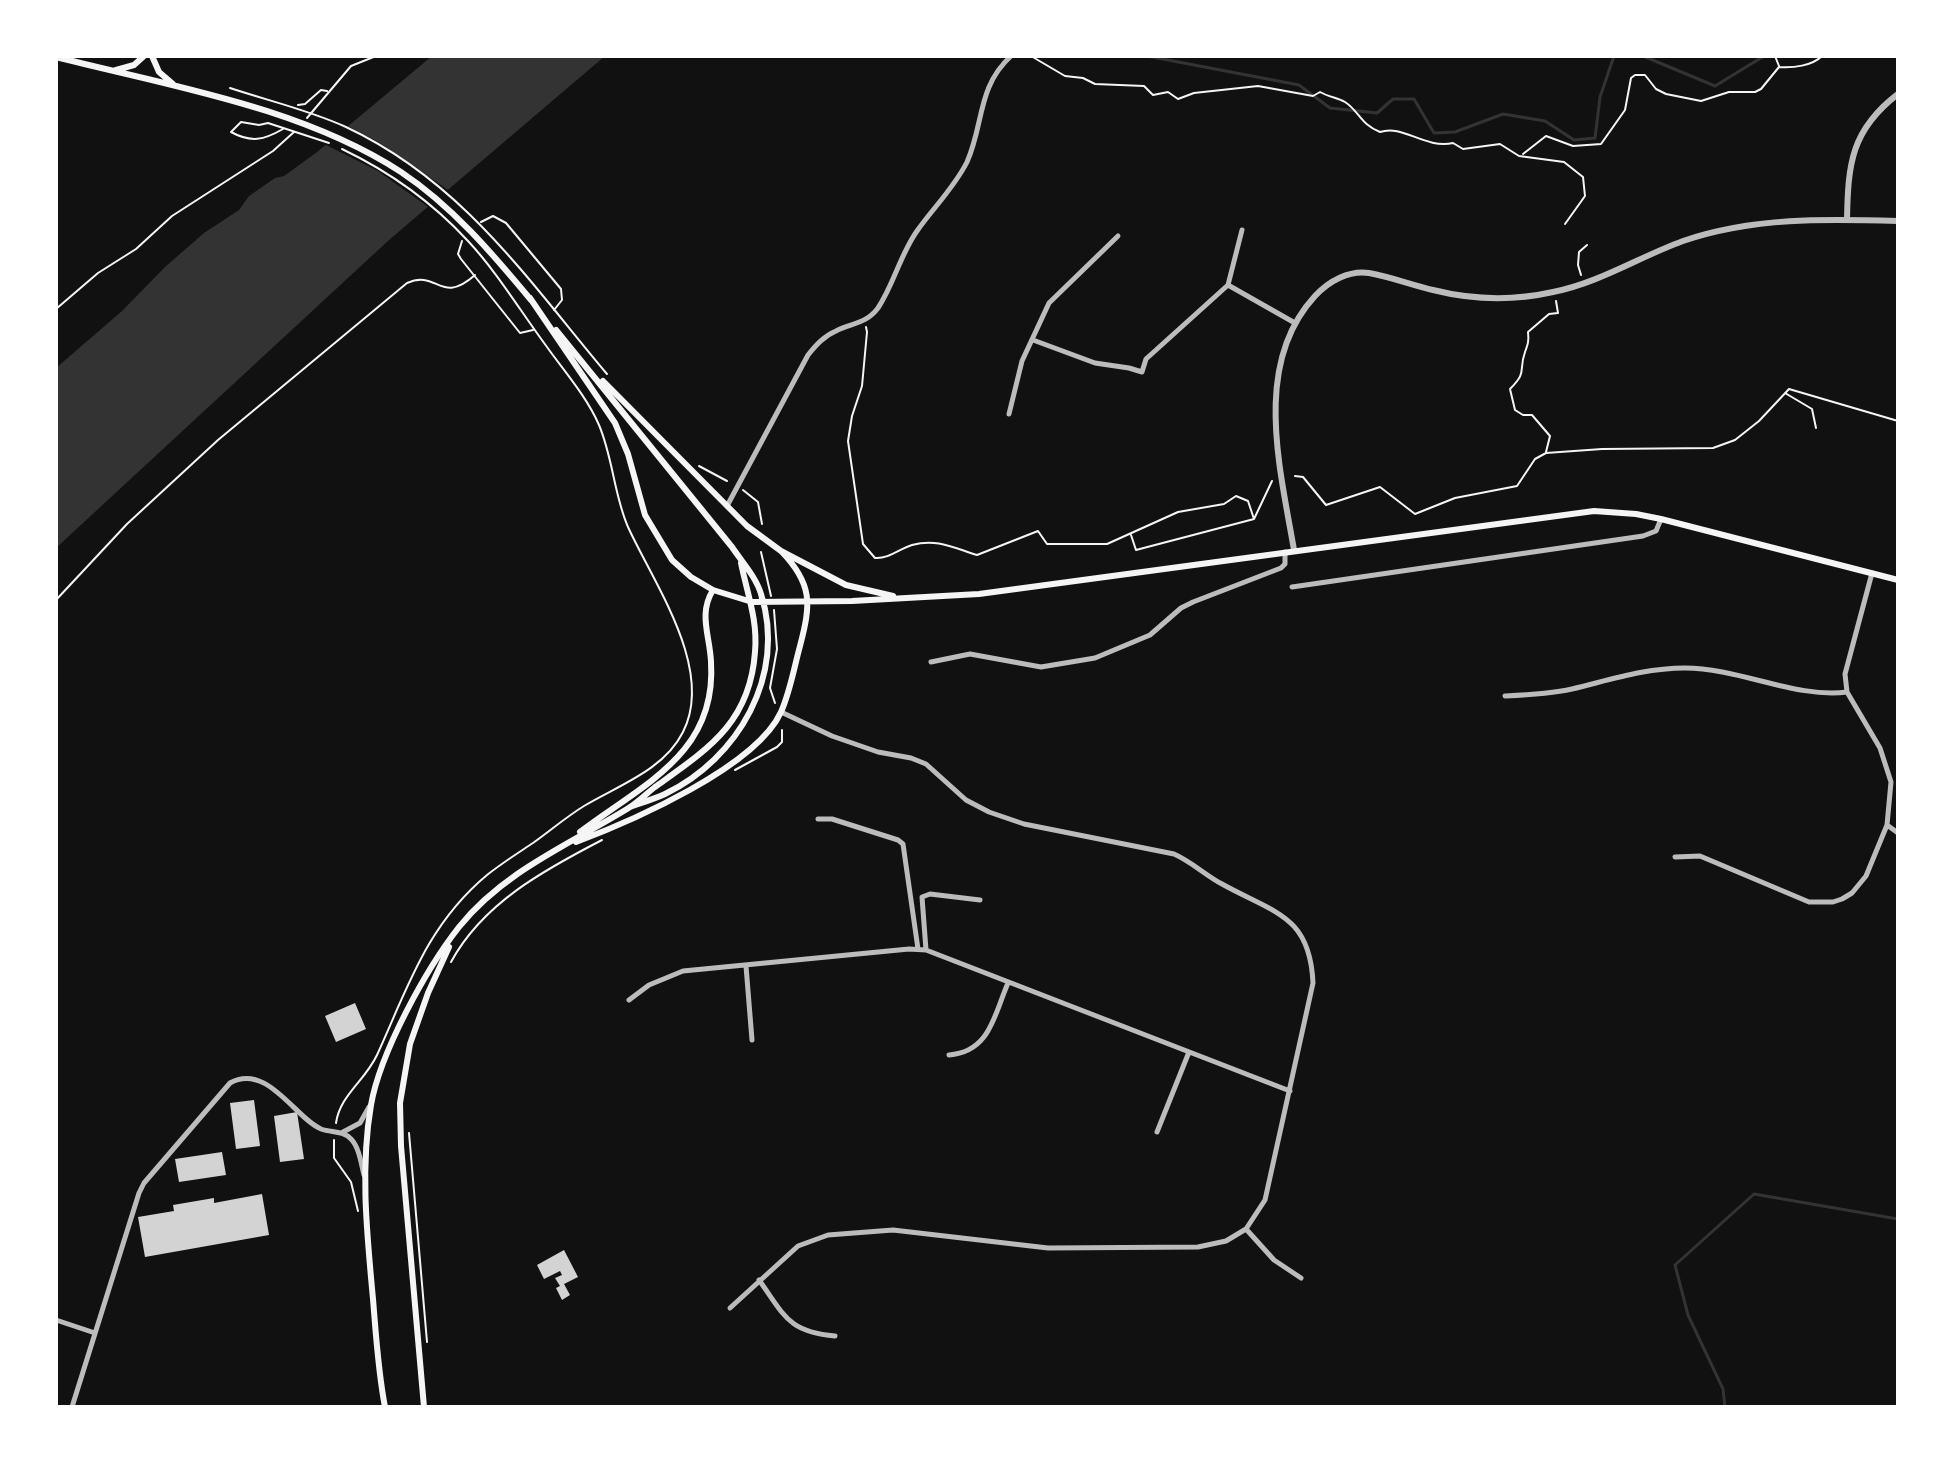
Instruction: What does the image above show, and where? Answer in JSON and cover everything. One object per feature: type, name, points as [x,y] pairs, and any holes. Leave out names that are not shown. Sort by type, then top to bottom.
[{"type":"main road","points":[[112,71],[134,65],[144,56]]},
{"type":"main road","points":[[152,56],[159,72],[177,88]]},
{"type":"main road","points":[[56,57],[276,114],[326,132],[402,173],[448,209],[486,245],[679,479],[757,582],[766,616],[766,665],[756,700],[734,739],[702,771],[665,794],[630,807]]},
{"type":"main road","points":[[530,298],[615,423],[628,454],[645,515],[672,560],[691,577],[713,590],[752,602],[909,598],[1046,585],[1573,513],[1620,513],[1661,519],[1898,580]]},
{"type":"main road","points":[[574,351],[747,526],[781,551],[846,585],[876,594],[909,598]]},
{"type":"main road","points":[[558,848],[620,826],[727,767],[757,744],[781,712],[805,625],[808,602],[804,582],[781,551]]},
{"type":"main road","points":[[558,848],[630,807],[705,752],[727,728],[742,704],[751,678],[756,639],[754,615],[741,561]]},
{"type":"main road","points":[[385,1407],[366,1224],[365,1181],[371,1103],[390,1050],[409,1009],[458,929],[496,889],[669,768],[685,752],[698,733],[708,708],[712,678],[704,614],[713,590]]},
{"type":"main road","points":[[424,1407],[400,1103],[410,1044],[428,993],[458,929]]},
{"type":"street","points":[[727,506],[808,355],[816,345],[838,330],[864,322],[877,309],[917,231],[960,175],[968,158],[986,89],[1011,56]]},
{"type":"street","points":[[1847,220],[1848,176],[1854,147],[1864,127],[1879,109],[1898,94]]},
{"type":"street","points":[[1294,550],[1274,403],[1282,355],[1295,323],[1320,290],[1348,275],[1359,273],[1466,297],[1498,299],[1555,292],[1685,241],[1726,229],[1806,219],[1898,221]]},
{"type":"street","points":[[1033,340],[1095,363],[1142,372],[1146,359],[1228,285],[1242,230]]},
{"type":"street","points":[[1009,414],[1022,361],[1049,303],[1118,236]]},
{"type":"street","points":[[1228,285],[1295,323]]},
{"type":"street","points":[[1292,587],[1643,536],[1656,531],[1661,519]]},
{"type":"street","points":[[931,662],[970,654],[1041,667],[1095,658],[1150,635],[1181,608],[1193,602],[1281,568],[1285,564],[1285,552]]},
{"type":"street","points":[[1675,857],[1700,856],[1809,902],[1833,902],[1852,893],[1866,876],[1887,825],[1890,773],[1873,735],[1847,692],[1845,674],[1872,573]]},
{"type":"street","points":[[1505,696],[1569,690],[1646,670],[1688,668],[1737,674],[1821,694],[1847,692]]},
{"type":"street","points":[[730,1308],[798,1246],[844,1232],[893,1230],[1048,1248],[1184,1247],[1226,1241],[1246,1229],[1265,1200],[1311,994],[1310,951],[1300,932],[1281,915],[1219,883],[1192,862],[1174,854],[1024,824],[989,812],[966,800],[926,764],[832,736],[781,712]]},
{"type":"street","points":[[818,819],[832,819],[903,844],[918,949]]},
{"type":"street","points":[[1887,825],[1898,833]]},
{"type":"street","points":[[926,950],[922,897],[930,894],[980,900]]},
{"type":"street","points":[[629,1000],[649,985],[683,971],[926,950],[1290,1091]]},
{"type":"street","points":[[746,966],[752,1040]]},
{"type":"street","points":[[949,1055],[966,1053],[980,1044],[1008,983]]},
{"type":"street","points":[[1157,1132],[1189,1052]]},
{"type":"street","points":[[72,1407],[144,1183],[230,1083],[241,1079],[262,1083],[288,1099],[319,1128],[342,1133],[357,1147],[365,1181]]},
{"type":"street","points":[[342,1133],[360,1123],[371,1103]]},
{"type":"street","points":[[1246,1229],[1274,1260],[1301,1278]]},
{"type":"street","points":[[759,1280],[793,1325],[813,1334],[835,1336]]},
{"type":"street","points":[[56,1320],[95,1333]]},
{"type":"path","points":[[56,309],[98,273],[136,249],[172,216],[273,151],[293,134],[351,66],[376,56]]},
{"type":"path","points":[[1031,56],[1065,76],[1106,85],[1144,86],[1153,95],[1168,92],[1178,99],[1194,93],[1250,86],[1309,95],[1320,92],[1333,100],[1345,102],[1361,121],[1380,132],[1389,129],[1424,142],[1453,143],[1463,149],[1500,144],[1511,152],[1564,162],[1583,177],[1585,196],[1565,224]]},
{"type":"path","points":[[1775,56],[1779,67]]},
{"type":"path","points":[[1779,67],[1790,68],[1815,62],[1822,56]]},
{"type":"path","points":[[1522,155],[1546,136],[1573,146],[1601,144],[1625,110],[1631,78],[1639,73],[1666,94],[1701,101],[1729,92],[1755,92],[1779,67]]},
{"type":"path","points":[[230,88],[280,104]]},
{"type":"path","points":[[298,105],[305,104],[321,90],[328,91]]},
{"type":"path","points":[[283,129],[256,140],[246,140],[231,132],[241,122],[272,124],[330,144]]},
{"type":"path","points":[[336,1126],[342,1102],[370,1068],[421,954],[462,899],[486,876],[576,811],[657,764],[678,742],[691,711],[691,677],[681,640],[625,518],[598,423],[534,329],[459,231],[379,169],[339,148]]},
{"type":"path","points":[[481,222],[493,216],[506,223],[561,289],[562,300],[554,310]]},
{"type":"path","points":[[493,238],[609,376]]},
{"type":"path","points":[[462,241],[458,254],[517,332],[534,329]]},
{"type":"path","points":[[1584,283],[1578,265],[1579,252],[1587,245]]},
{"type":"path","points":[[56,600],[127,524],[218,440],[407,283],[424,279],[452,289],[460,287],[475,275]]},
{"type":"path","points":[[1546,453],[1550,436],[1532,415],[1523,415],[1515,410],[1510,389],[1523,377],[1524,353],[1529,345],[1528,332],[1549,314],[1558,313],[1555,292]]},
{"type":"path","points":[[864,322],[867,332],[862,386],[848,441],[866,549],[870,555],[879,559],[911,545],[944,543],[977,555],[1040,531],[1044,541],[1052,545],[1107,544],[1178,512],[1224,504],[1236,496],[1248,501],[1254,519]]},
{"type":"path","points":[[1295,476],[1303,477],[1326,505],[1380,487],[1415,514],[1455,498],[1517,486],[1535,459],[1546,453],[1713,448],[1735,440],[1759,421],[1789,389],[1898,421]]},
{"type":"path","points":[[1784,393],[1812,409],[1816,428]]},
{"type":"path","points":[[695,464],[727,481]]},
{"type":"path","points":[[1131,534],[1136,550],[1254,519],[1272,481]]},
{"type":"path","points":[[743,490],[758,502],[762,524]]},
{"type":"path","points":[[731,773],[777,747],[782,742],[782,730]]},
{"type":"path","points":[[449,966],[476,926],[499,903],[527,882],[601,841]]},
{"type":"path","points":[[409,1130],[427,1351]]},
{"type":"path","points":[[334,1138],[335,1160]]},
{"type":"shaded area","points":[[432,56],[605,56],[389,240],[56,548],[56,368],[204,233],[239,210],[249,196],[317,152]]},
{"type":"pier","points":[[344,124],[380,143],[451,192],[431,209],[378,171],[322,143]]},
{"type":"building","points":[[355,1003],[366,1029],[336,1042],[325,1016]]},
{"type":"building","points":[[254,1100],[260,1146],[236,1149],[230,1103]]},
{"type":"building","points":[[297,1112],[304,1159],[280,1162],[274,1116]]},
{"type":"building","points":[[222,1152],[226,1175],[179,1182],[175,1159]]},
{"type":"building","points":[[262,1194],[269,1235],[145,1257],[138,1217],[174,1211],[173,1205],[214,1198],[214,1203]]},
{"type":"building","points":[[564,1250],[578,1277],[564,1284],[570,1295],[562,1300],[555,1278],[562,1275],[560,1271],[544,1279],[537,1265]]},
{"type":"waterway","points":[[1147,56],[1299,85],[1330,108],[1377,113],[1393,99],[1414,99],[1434,133],[1455,132],[1503,114],[1545,121],[1574,140],[1595,138],[1600,97],[1614,56]]},
{"type":"waterway","points":[[1643,56],[1715,86],[1764,56]]},
{"type":"waterway","points":[[1725,1407],[1723,1389],[1688,1315],[1675,1265],[1754,1194],[1898,1219]]}]
